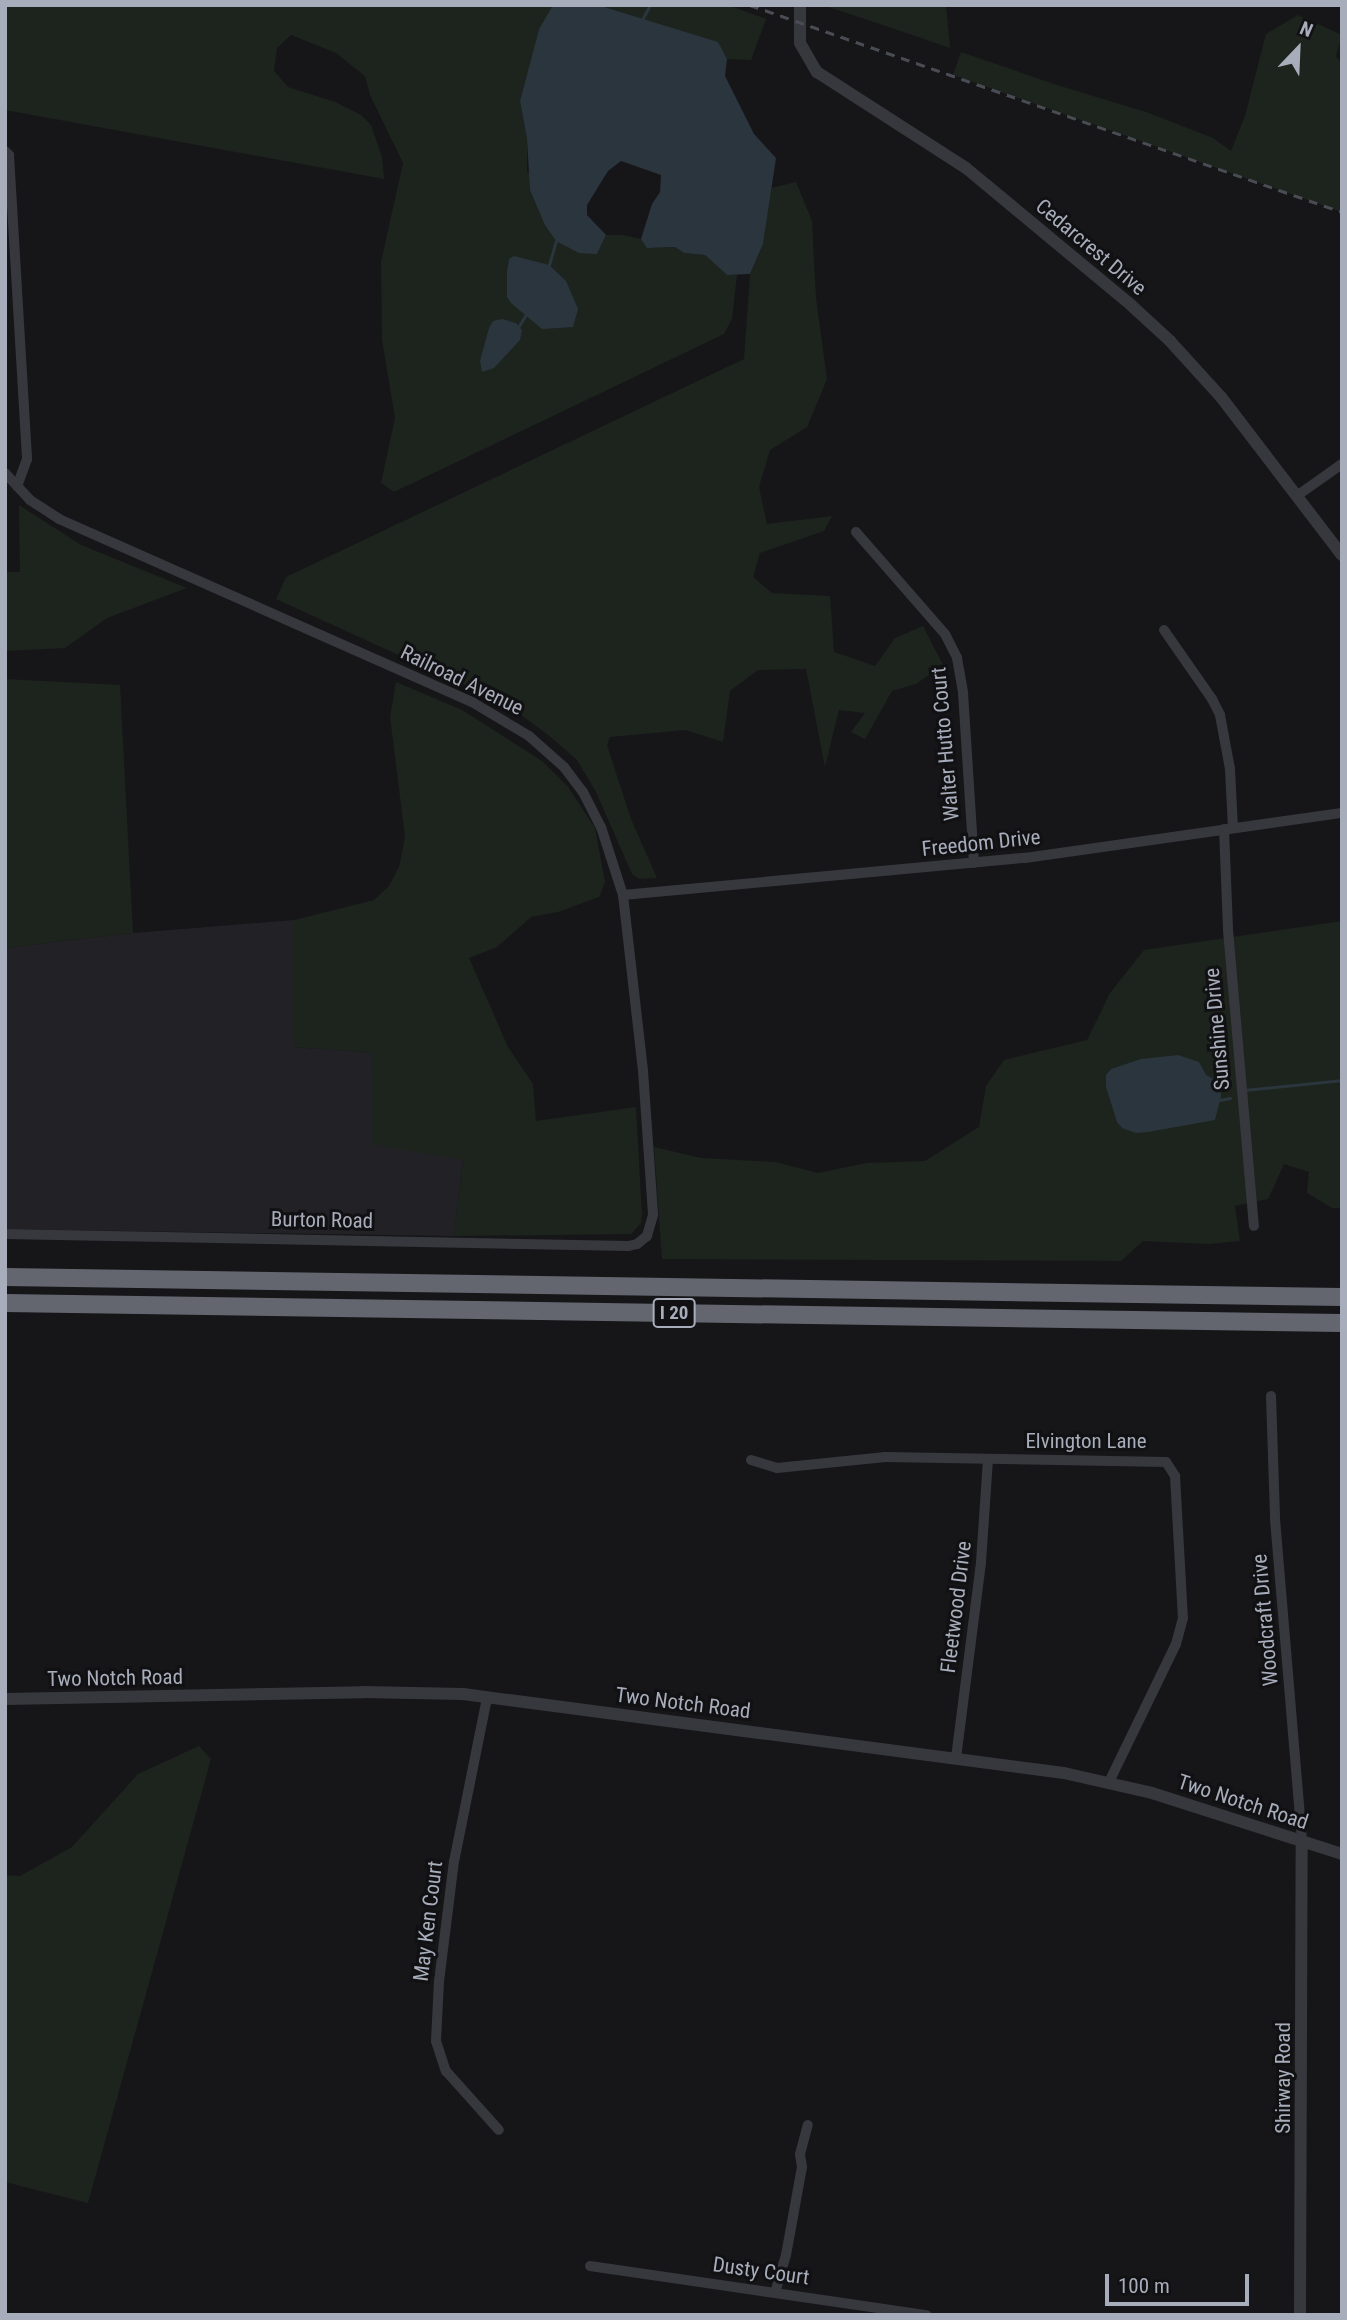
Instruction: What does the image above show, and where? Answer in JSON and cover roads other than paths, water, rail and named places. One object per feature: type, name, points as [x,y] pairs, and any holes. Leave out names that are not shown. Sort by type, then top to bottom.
[{"type":"highway","name":"I 20","points":[[5,1277],[1342,1297]]},
{"type":"highway","name":"I 20","points":[[5,1303],[1342,1323]]},
{"type":"street","name":"Cedarcrest Drive","points":[[800,5],[800,43],[817,72],[966,168],[1123,298],[1170,341],[1221,397],[1342,555]]},
{"type":"street","points":[[5,151],[9,155],[27,459],[17,486]]},
{"type":"street","points":[[1298,495],[1342,464]]},
{"type":"street","name":"Railroad Avenue","points":[[5,473],[30,500],[60,519],[234,594],[503,718],[543,747],[574,778],[606,837],[623,895],[643,1071],[653,1215],[648,1236],[637,1244]]},
{"type":"street","name":"Walter Hutto Court","points":[[856,532],[945,634],[957,658],[963,693],[974,863]]},
{"type":"street","name":"Sunshine Drive","points":[[1164,630],[1212,699],[1220,715],[1230,769],[1228,930],[1254,1226]]},
{"type":"street","name":"Freedom Drive","points":[[623,895],[974,863],[1342,813]]},
{"type":"street","name":"Burton Road","points":[[5,1234],[637,1244]]},
{"type":"street","name":"Woodcraft Drive","points":[[1271,1396],[1275,1519],[1302,1841]]},
{"type":"street","name":"Elvington Lane","points":[[751,1460],[777,1468],[885,1457],[1167,1462],[1173,1468],[1184,1609],[1179,1635],[1109,1782]]},
{"type":"street","name":"Fleetwood Drive","points":[[956,1758],[981,1562],[988,1459]]},
{"type":"street","name":"Two Notch Road","points":[[5,1699],[402,1692],[487,1698],[956,1758],[1109,1782],[1342,1854]]},
{"type":"street","name":"May Ken Court","points":[[487,1698],[454,1861],[438,1995],[436,2041],[446,2071],[499,2130]]},
{"type":"street","name":"Shirway Road","points":[[1300,2315],[1302,1841]]},
{"type":"street","points":[[775,2293],[786,2255],[802,2168],[800,2154],[808,2126]]},
{"type":"street","name":"Dusty Court","points":[[590,2266],[926,2315]]},
{"type":"waterway","points":[[643,18],[650,5]]},
{"type":"waterway","points":[[549,265],[556,241]]},
{"type":"waterway","points":[[519,326],[525,316]]},
{"type":"waterway","points":[[1244,1090],[1342,1080]]},
{"type":"waterway","points":[[1219,1100],[1230,1098]]},
{"type":"railway","points":[[750,5],[1342,212]]}]
